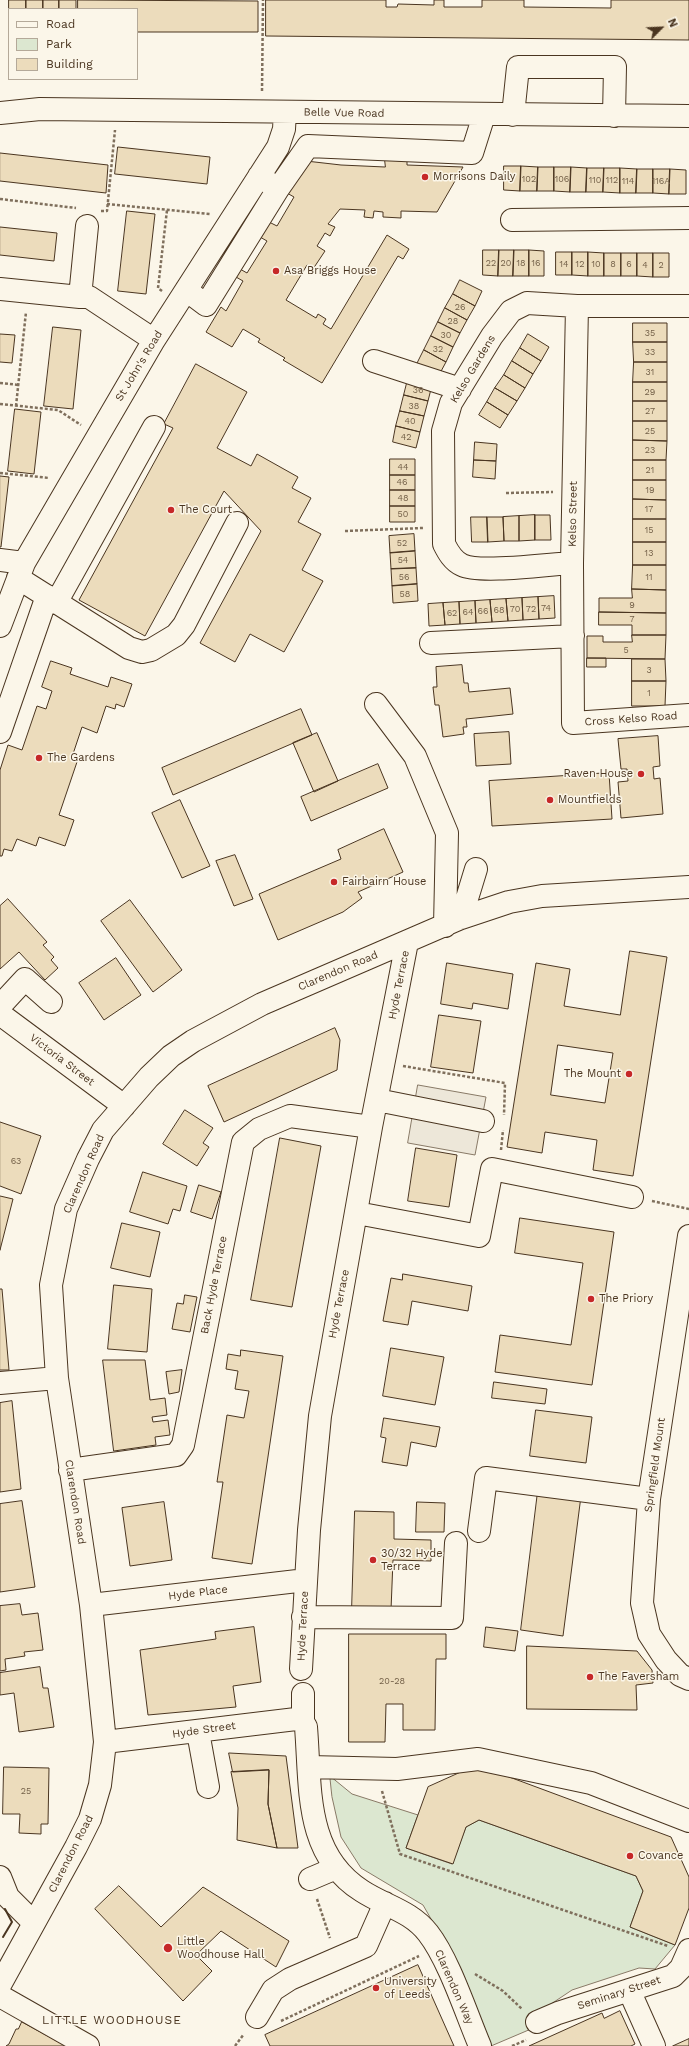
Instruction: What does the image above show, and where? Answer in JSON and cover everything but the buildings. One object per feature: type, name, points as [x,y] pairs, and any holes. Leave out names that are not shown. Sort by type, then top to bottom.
[{"type":"street","points":[[513,115],[518,67],[615,67],[614,116]]},
{"type":"street","name":"Belle Vue Road","points":[[0,113],[40,109],[484,115],[689,116]]},
{"type":"street","name":"St John's Road","points":[[0,626],[21,571],[97,436],[182,295],[278,147],[284,129],[285,112]]},
{"type":"street","points":[[182,295],[206,304],[278,189],[308,146],[472,153],[484,115]]},
{"type":"street","points":[[259,176],[278,189]]},
{"type":"street","points":[[80,298],[88,215]]},
{"type":"street","points":[[512,220],[689,218]]},
{"type":"street","points":[[0,289],[80,298],[89,297],[154,340]]},
{"type":"street","name":"Kelso Gardens","points":[[572,563],[478,569],[462,565],[450,555],[444,544],[443,527],[443,431],[451,403],[492,336],[511,311],[527,303],[577,306],[689,306]]},
{"type":"street","name":"Kelso Street","points":[[574,723],[572,563],[577,306]]},
{"type":"street","points":[[374,361],[460,389]]},
{"type":"street","points":[[0,732],[52,600],[154,427]]},
{"type":"street","points":[[0,560],[21,571],[52,600],[129,648],[142,652],[151,650],[170,640],[184,625],[237,523]]},
{"type":"street","points":[[431,643],[573,636]]},
{"type":"street","points":[[376,704],[416,756],[447,833],[453,922]]},
{"type":"street","name":"Cross Kelso Road","points":[[574,723],[689,715]]},
{"type":"street","points":[[453,922],[476,869]]},
{"type":"street","name":"Clarendon Road","points":[[0,1985],[90,1819],[100,1785],[105,1742],[91,1605],[57,1378],[51,1285],[66,1209],[104,1130],[149,1077],[171,1056],[229,1020],[262,1004],[453,922],[509,902],[542,896],[689,886]]},
{"type":"street","name":"Hyde Terrace","points":[[300,1669],[320,1416],[371,1127],[407,942]]},
{"type":"street","points":[[0,1006],[25,979],[51,1002]]},
{"type":"street","name":"Victoria Street","points":[[0,1014],[124,1106]]},
{"type":"street","points":[[377,1100],[497,1122]]},
{"type":"street","name":"Back Hyde Terrace","points":[[70,1470],[176,1455],[183,1445],[243,1142],[259,1129],[290,1116],[371,1127]]},
{"type":"street","points":[[356,1213],[479,1236],[492,1170],[632,1197]]},
{"type":"street","name":"Springfield Mount","points":[[689,1236],[648,1499],[642,1603],[649,1634],[666,1660],[680,1675],[689,1679]]},
{"type":"street","points":[[0,1383],[57,1378]]},
{"type":"street","points":[[479,1531],[486,1478],[648,1499]]},
{"type":"street","points":[[304,1617],[452,1618],[456,1543]]},
{"type":"street","name":"Hyde Place","points":[[91,1605],[306,1580]]},
{"type":"street","points":[[257,2017],[273,1990],[290,1979],[337,1960],[366,1946],[385,1903],[362,1892],[336,1868],[322,1846],[313,1819],[306,1727],[303,1722],[303,1694]]},
{"type":"street","name":"Hyde Street","points":[[105,1742],[296,1719],[303,1722]]},
{"type":"street","points":[[198,1732],[208,1787]]},
{"type":"street","points":[[309,1767],[397,1769],[478,1759],[591,1783],[689,1821]]},
{"type":"street","points":[[310,1880],[336,1868]]},
{"type":"street","points":[[0,1877],[8,1897],[34,1923]]},
{"type":"street","name":"Clarendon Way","points":[[385,1903],[415,1919],[428,1934],[443,1960],[480,2046]]},
{"type":"street","name":"Seminary Street","points":[[532,2031],[558,2013],[673,1976],[681,1968],[688,1951]]},
{"type":"street","points":[[629,1990],[654,2046]]},
{"type":"street","points":[[0,1996],[88,2046]]},
{"type":"path","points":[[262,112],[263,0]]},
{"type":"path","points":[[0,200],[88,215],[107,211],[117,110]]},
{"type":"path","points":[[107,204],[234,216]]},
{"type":"path","points":[[167,210],[158,288],[182,295]]},
{"type":"path","points":[[16,406],[28,292]]},
{"type":"path","points":[[0,383],[19,385]]},
{"type":"path","points":[[0,404],[58,410],[97,436]]},
{"type":"path","points":[[0,473],[71,481]]},
{"type":"path","points":[[506,493],[574,492]]},
{"type":"path","points":[[345,531],[443,527]]},
{"type":"path","points":[[384,1063],[505,1083],[497,1122],[503,1143]]},
{"type":"path","points":[[632,1197],[689,1209]]},
{"type":"path","points":[[375,1769],[400,1854],[688,1951]]},
{"type":"path","points":[[310,1880],[337,1960]]},
{"type":"path","points":[[235,2046],[257,2017],[274,2024],[420,1956]]},
{"type":"path","points":[[473,1973],[503,1991],[532,2031],[512,2046]]},
{"type":"green space","points":[[330,1776],[352,1794],[418,1815],[406,1848],[452,1864],[466,1827],[479,1820],[636,1876],[643,1891],[630,1927],[675,1945],[655,1969],[639,1968],[572,1990],[545,2008],[531,2029],[491,2046],[450,1952],[423,1905],[361,1868],[341,1837],[332,1797]]},
{"type":"shaded area","points":[[418,1085],[486,1097],[475,1155],[408,1143]]},
{"type":"wall","points":[[3,1937],[12,1922],[5,1909]]},
{"type":"place","name":"Morrisons Daily","points":[[425,177]]},
{"type":"place","name":"Asa Briggs House","points":[[276,271]]},
{"type":"place","name":"The Court","points":[[171,510]]},
{"type":"place","name":"The Gardens","points":[[39,758]]},
{"type":"place","name":"Raven House","points":[[641,774]]},
{"type":"place","name":"Mountfields","points":[[550,800]]},
{"type":"place","name":"Fairbairn House","points":[[334,882]]},
{"type":"place","name":"The Mount","points":[[629,1074]]},
{"type":"place","name":"The Priory","points":[[591,1299]]},
{"type":"place","name":"30/32 Hyde Terrace","points":[[373,1560]]},
{"type":"place","name":"The Faversham","points":[[590,1677]]},
{"type":"place","name":"Covance","points":[[630,1856]]},
{"type":"place","name":"Little Woodhouse Hall","points":[[168,1948]]},
{"type":"place","name":"University of Leeds","points":[[376,1988]]},
{"type":"district","name":"LITTLE WOODHOUSE","points":[[112,2020]]}]
